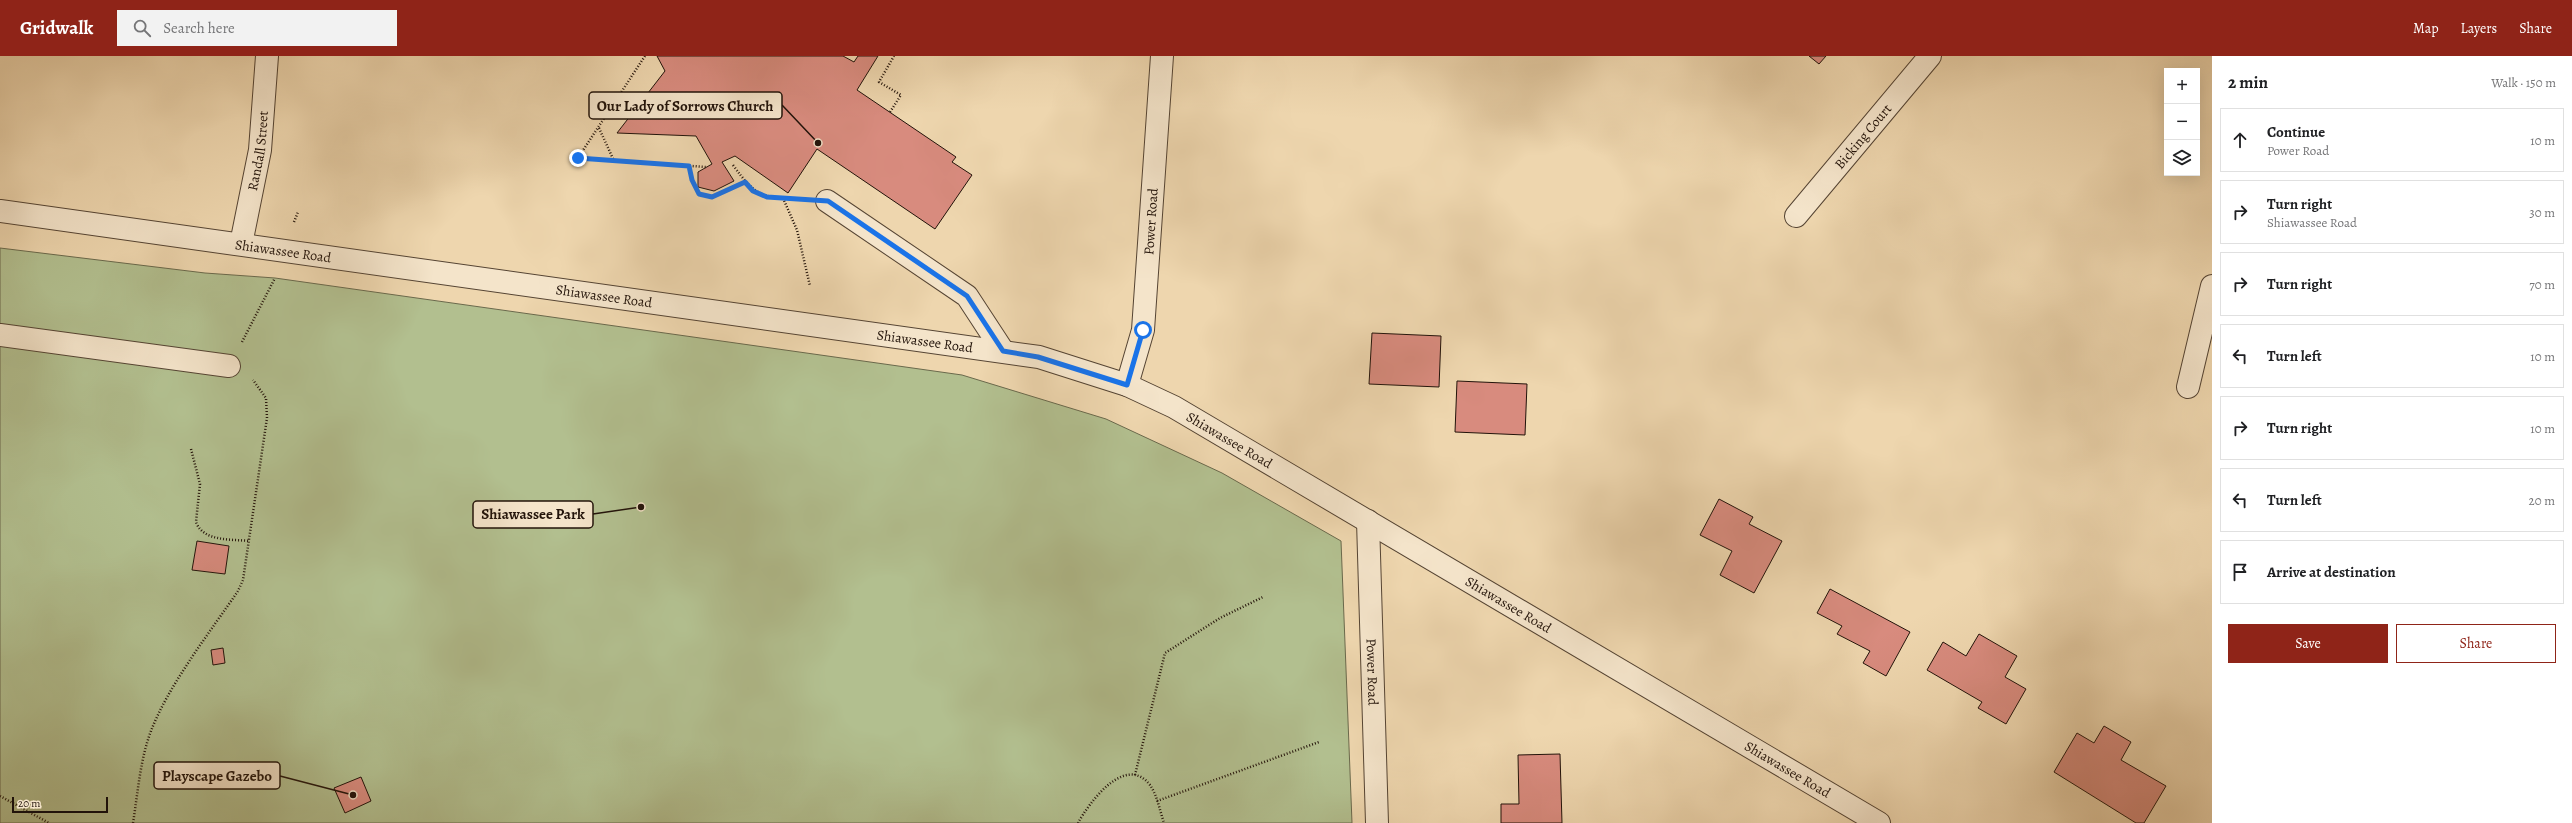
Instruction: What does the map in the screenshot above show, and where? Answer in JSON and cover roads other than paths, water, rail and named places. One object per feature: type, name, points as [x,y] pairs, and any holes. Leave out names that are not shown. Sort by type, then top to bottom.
[{"type":"street","name":"Randall Street","points":[[241,244],[260,150],[267,56]]},
{"type":"street","name":"Power Road","points":[[1127,385],[1143,330],[1162,56]]},
{"type":"street","name":"Bicking Court","points":[[1796,216],[1930,56]]},
{"type":"street","points":[[828,201],[967,296],[1003,351]]},
{"type":"street","name":"Shiawassee Road","points":[[0,211],[115,229],[241,244],[1003,351],[1038,357],[1127,385],[1174,407],[1879,823]]},
{"type":"street","points":[[2188,388],[2212,286]]},
{"type":"street","points":[[0,335],[229,366]]},
{"type":"street","name":"Power Road","points":[[1368,521],[1377,823]]},
{"type":"place","name":"Our Lady of Sorrows Church","points":[[818,143]]},
{"type":"place","name":"Shiawassee Park","points":[[641,507]]},
{"type":"place","name":"Playscape Gazebo","points":[[353,795]]}]
